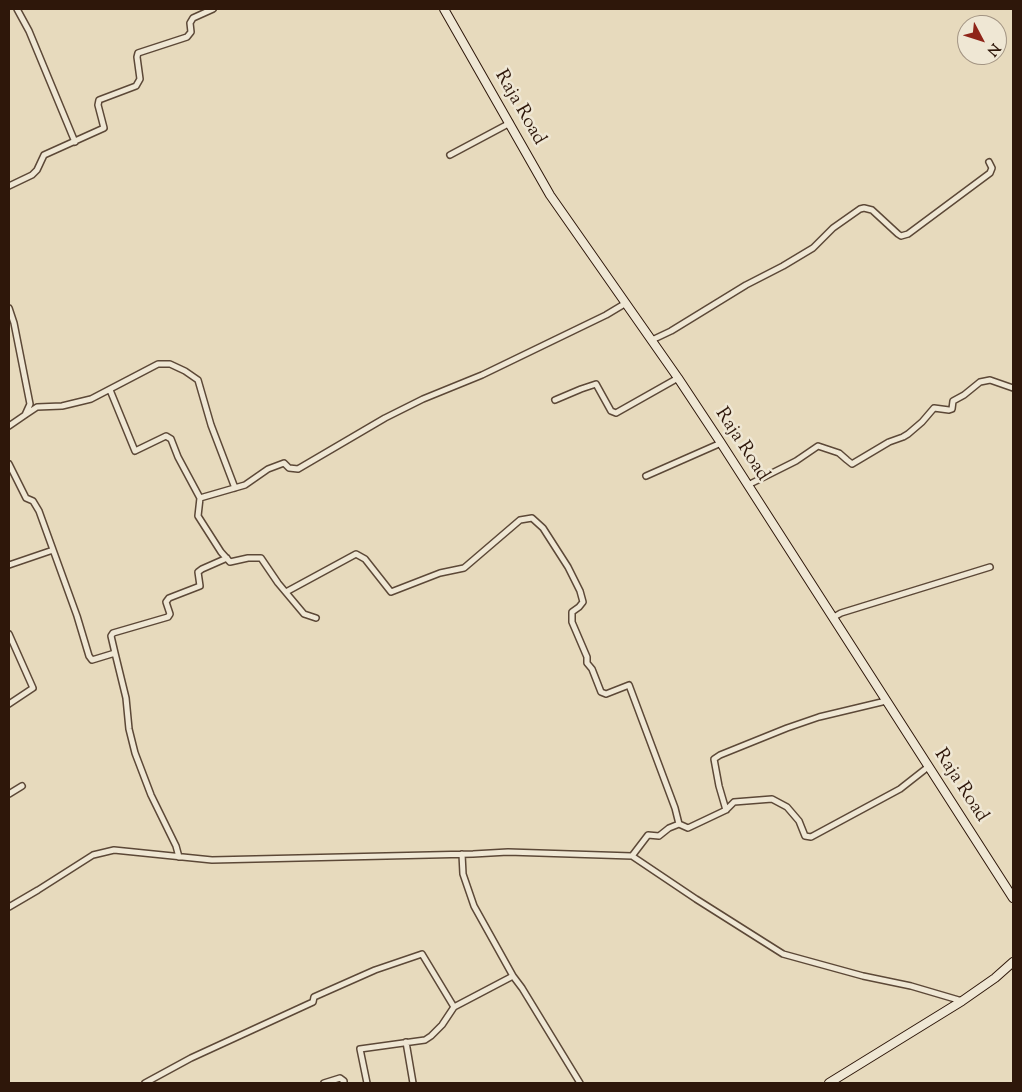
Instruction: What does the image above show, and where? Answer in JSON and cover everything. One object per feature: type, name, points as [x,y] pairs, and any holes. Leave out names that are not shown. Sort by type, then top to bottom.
[{"type":"street","points":[[17,9],[29,31],[75,142]]},
{"type":"street","points":[[9,186],[37,170],[44,155],[104,128],[98,105],[99,100],[136,86],[140,80],[138,53],[187,37],[191,32],[190,23],[193,18],[213,9]]},
{"type":"street","name":"Raja Road","points":[[444,9],[550,195],[652,340],[721,443],[1013,898]]},
{"type":"street","points":[[450,155],[510,123]]},
{"type":"street","points":[[652,340],[671,331],[746,285],[813,248],[833,228],[860,209],[872,210],[898,234],[902,236],[908,234],[990,173],[992,168],[989,162]]},
{"type":"street","points":[[200,498],[245,485],[268,469],[284,463],[289,468],[298,469],[385,418],[482,374],[626,303]]},
{"type":"street","points":[[9,308],[14,323],[30,404],[25,415]]},
{"type":"street","points":[[9,426],[37,407],[62,406],[91,399],[158,364],[170,364],[198,380],[211,425],[235,488]]},
{"type":"street","points":[[555,400],[580,388],[596,384],[611,411],[616,412],[678,378]]},
{"type":"street","points":[[748,485],[796,461],[818,446],[839,453],[852,464],[889,442],[908,434],[934,408],[949,410],[952,408],[954,401],[980,382],[990,380],[1013,388]]},
{"type":"street","points":[[110,390],[135,451],[166,436],[171,439],[178,457],[200,498],[198,516],[221,552],[230,562],[248,558],[260,558],[304,614],[316,618]]},
{"type":"street","points":[[646,476],[721,443]]},
{"type":"street","points":[[9,464],[26,498],[33,501],[39,511],[77,616],[89,656],[92,660],[115,653]]},
{"type":"street","points":[[286,592],[356,554],[365,559],[391,592],[440,573],[464,568],[520,520],[532,518],[543,528],[568,567],[580,591],[583,602],[572,612],[572,622],[587,657],[587,663],[592,669],[601,692],[606,694],[629,685],[675,808],[679,824]]},
{"type":"street","points":[[9,565],[53,550]]},
{"type":"street","points":[[179,857],[176,846],[151,795],[135,753],[129,729],[126,698],[111,636],[113,633],[168,617],[170,614],[166,602],[168,598],[200,586],[198,572],[227,558]]},
{"type":"street","points":[[834,617],[841,612],[990,567]]},
{"type":"street","points":[[9,634],[33,688],[9,704]]},
{"type":"street","points":[[726,810],[714,759],[787,728],[819,717],[886,701]]},
{"type":"street","points":[[632,856],[648,835],[659,836],[669,828],[679,824],[688,828],[726,810],[734,802],[772,799],[787,807],[799,821],[805,836],[810,837],[900,789],[928,767]]},
{"type":"street","points":[[9,794],[22,786]]},
{"type":"street","points":[[9,907],[93,855],[114,850],[212,860],[508,852],[632,856],[783,954],[863,976],[911,986],[962,1001]]},
{"type":"street","points":[[462,854],[463,874],[474,906],[513,976],[580,1083]]},
{"type":"street","points":[[145,1083],[190,1058],[313,1002],[314,998],[375,970],[422,954],[454,1008]]},
{"type":"street","points":[[829,1083],[962,1001],[995,978],[1013,962]]},
{"type":"street","points":[[367,1083],[360,1049],[425,1040],[442,1025],[454,1008],[513,976]]},
{"type":"street","points":[[406,1042],[413,1083]]},
{"type":"street","points":[[324,1083],[340,1078],[344,1083]]}]
